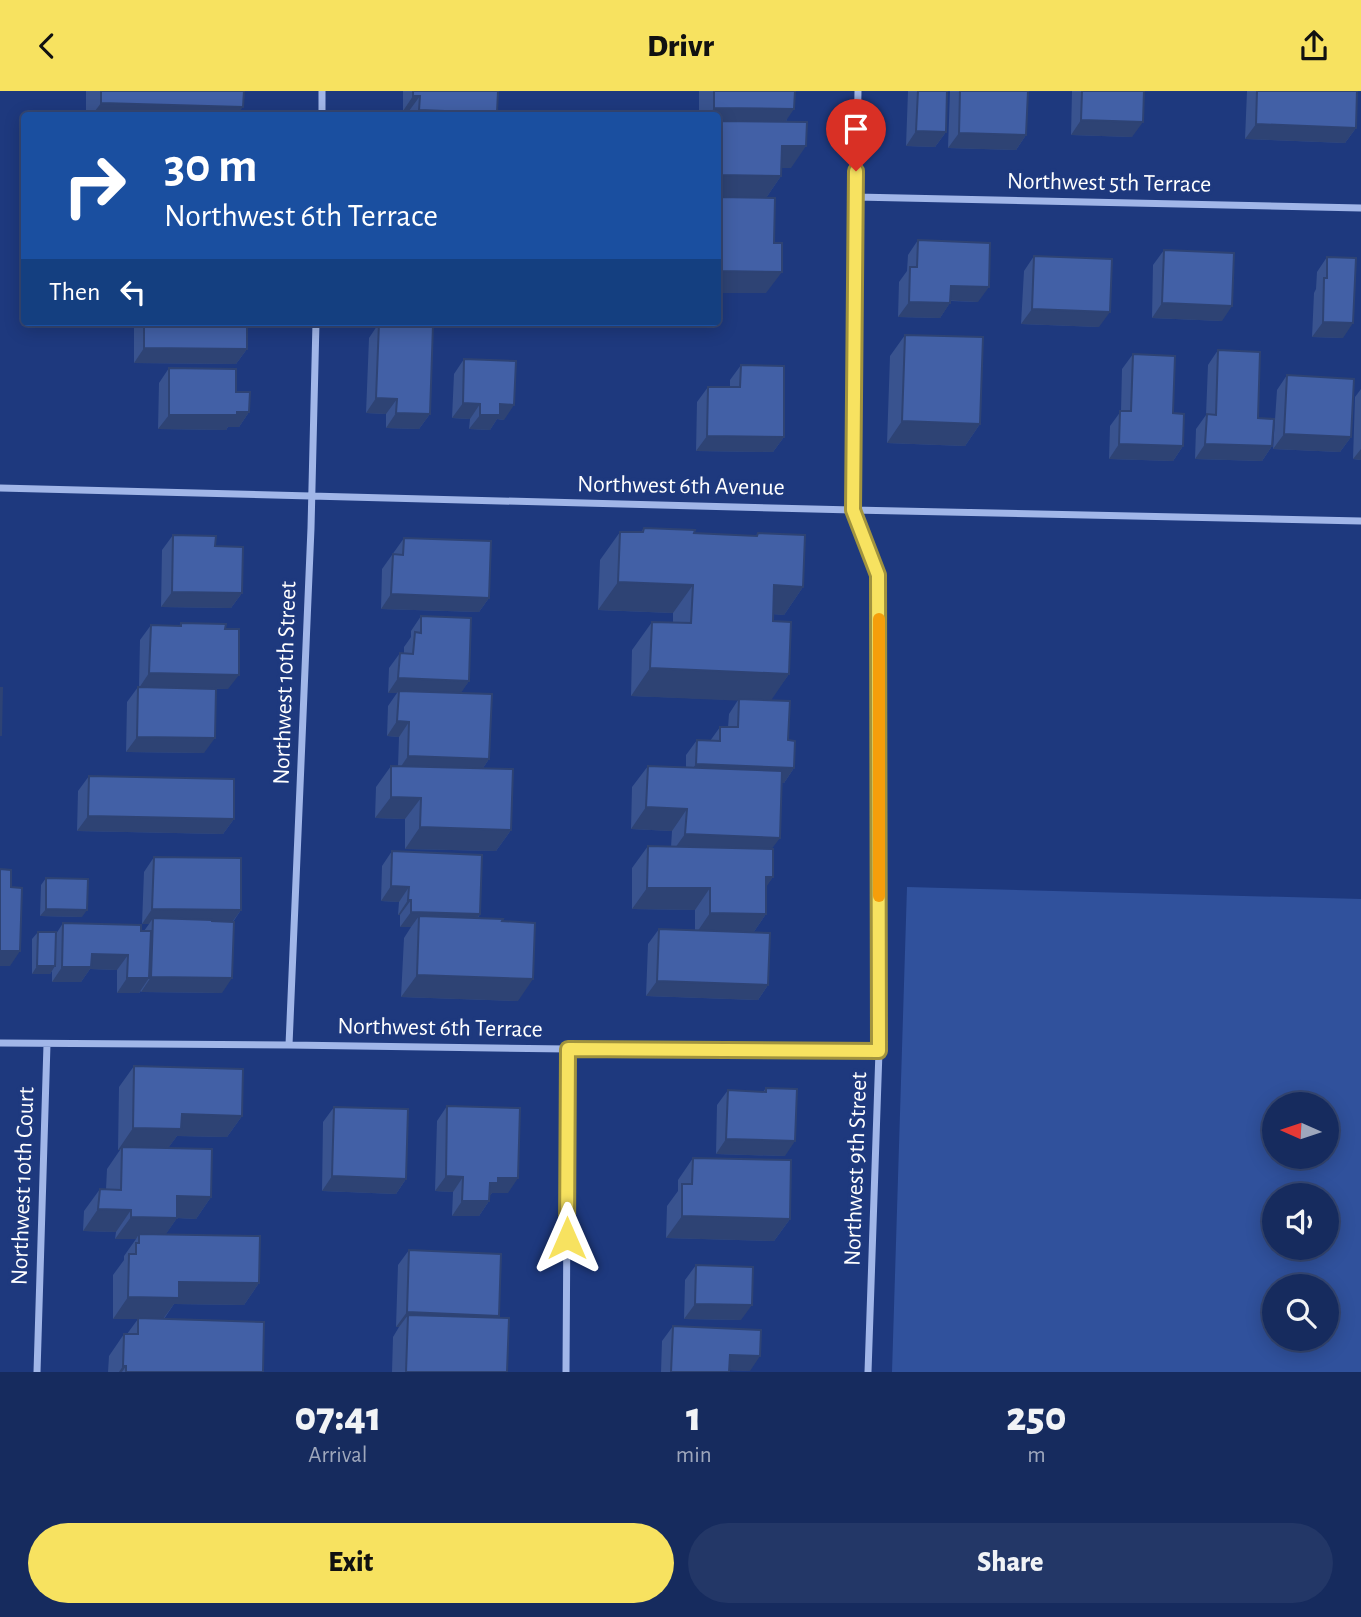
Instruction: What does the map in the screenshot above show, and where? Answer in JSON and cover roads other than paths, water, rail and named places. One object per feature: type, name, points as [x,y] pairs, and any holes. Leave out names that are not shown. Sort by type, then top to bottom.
[{"type":"street","points":[[322,91],[322,112]]},
{"type":"street","name":"Northwest 9th Street","points":[[858,91],[853,510],[878,575],[879,1051],[868,1372]]},
{"type":"street","name":"Northwest 5th Terrace","points":[[856,197],[1361,208]]},
{"type":"street","name":"Northwest 10th Street","points":[[289,1045],[312,496],[316,326]]},
{"type":"street","name":"Northwest 6th Avenue","points":[[0,488],[1361,521]]},
{"type":"street","name":"Northwest 6th Terrace","points":[[0,1042],[879,1051]]},
{"type":"street","name":"Northwest 10th Court","points":[[37,1372],[47,1044]]},
{"type":"street","points":[[566,1372],[568,1049]]}]
